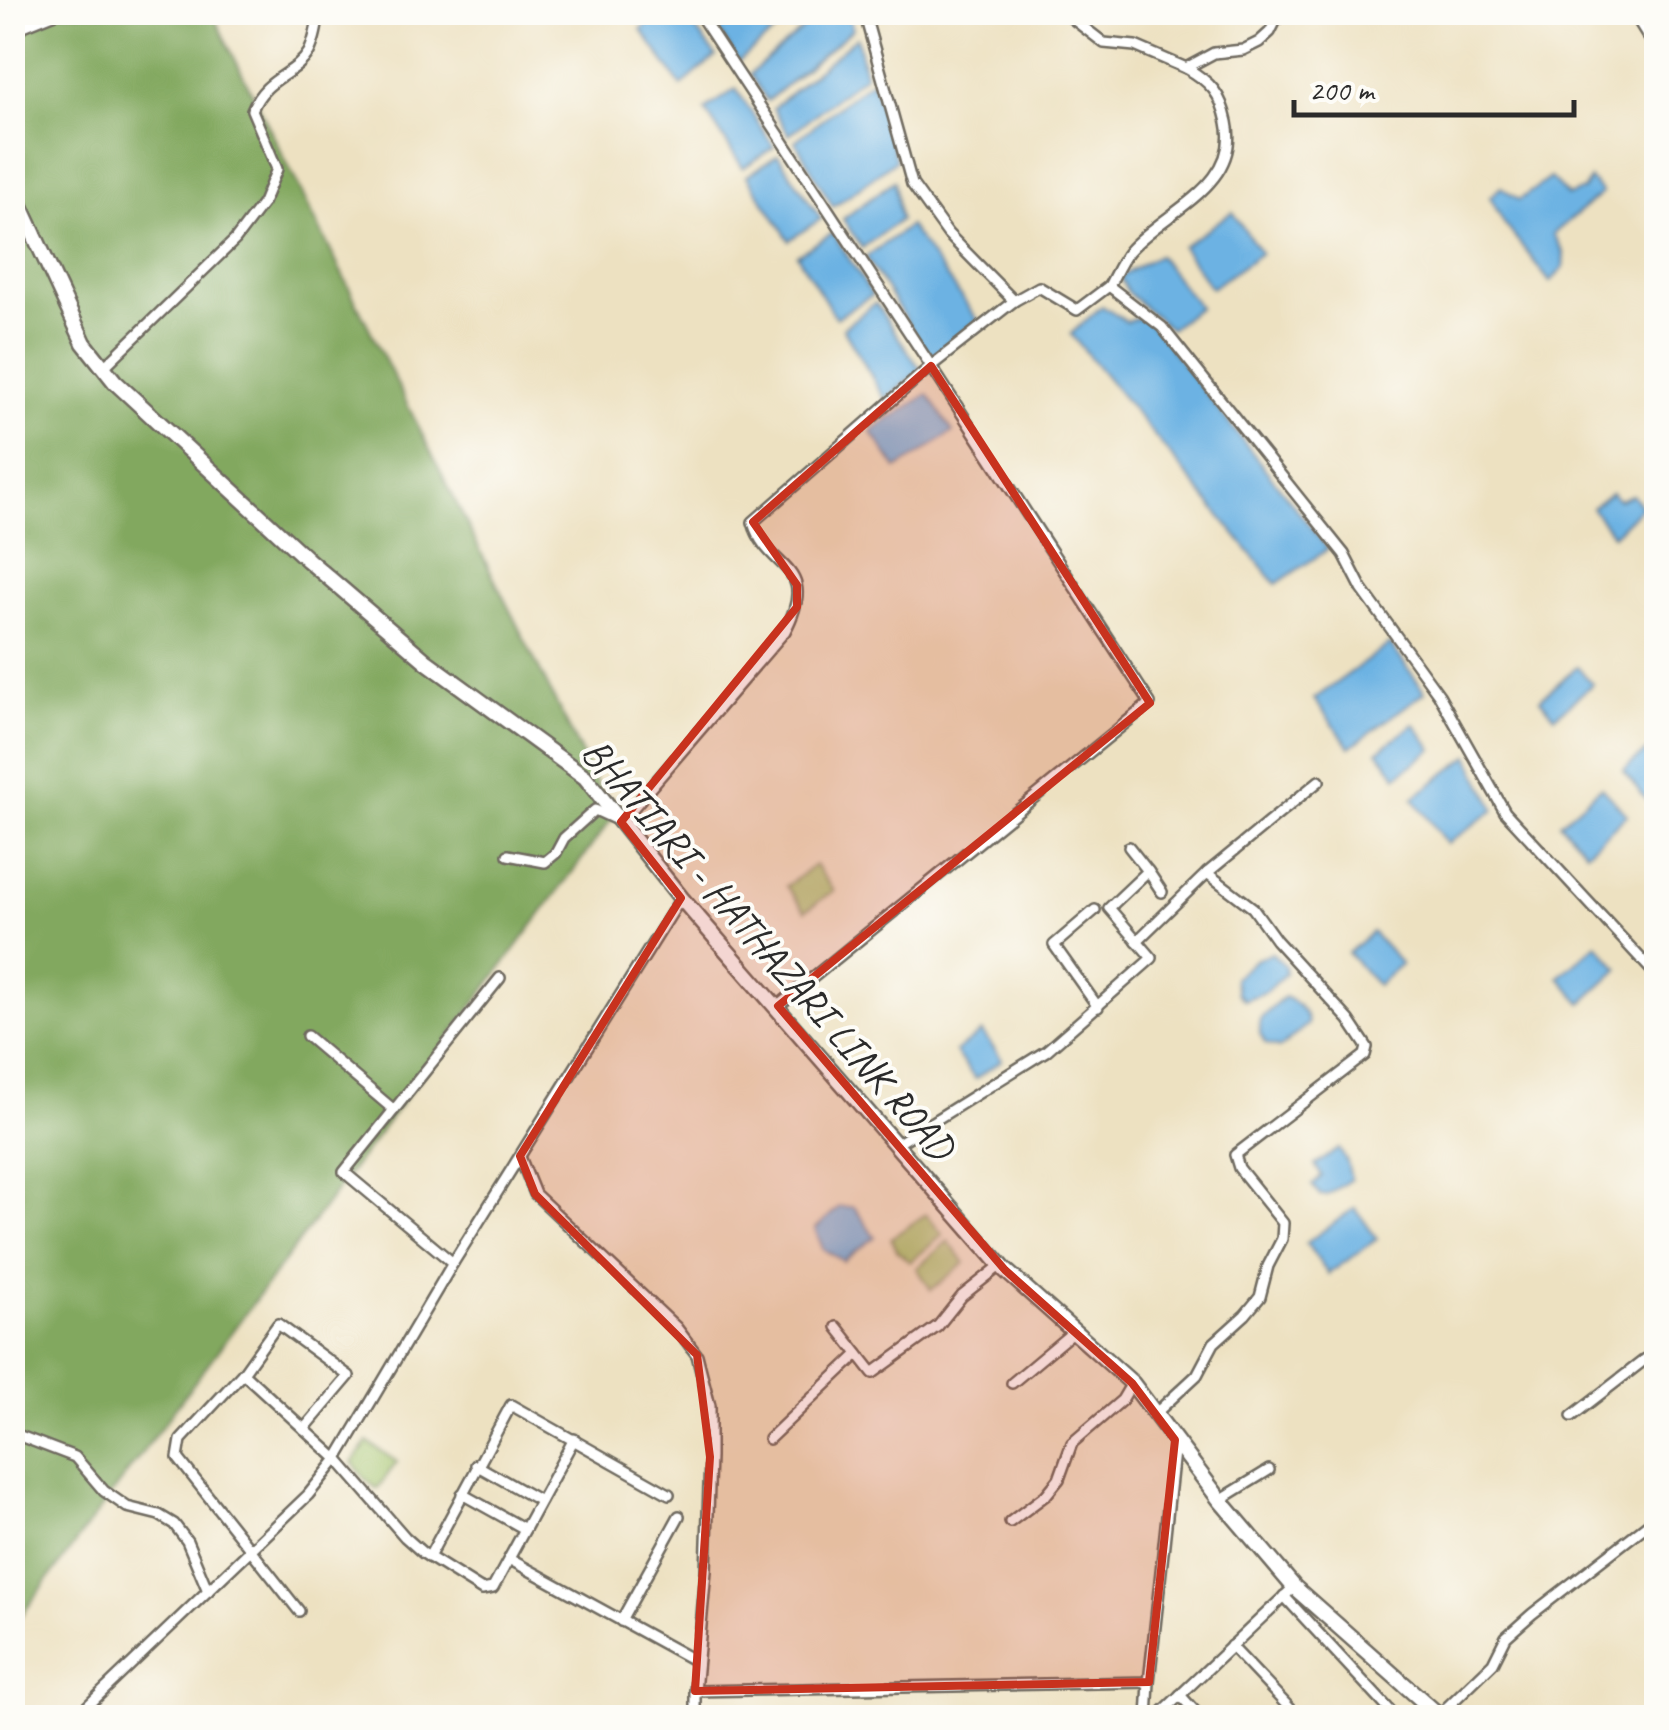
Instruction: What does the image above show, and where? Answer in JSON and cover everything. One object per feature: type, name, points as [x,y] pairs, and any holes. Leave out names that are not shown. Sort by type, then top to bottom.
[{"type":"main road","name":"BHATIARI - HATHAZARI LINK ROAD","points":[[12,187],[84,343],[104,368],[308,560],[427,662],[578,771],[682,898],[1001,1265],[1132,1383],[1289,1592],[1440,1716]]},
{"type":"street","points":[[12,27],[16,29],[58,12]]},
{"type":"street","points":[[104,368],[235,240],[263,203],[277,169],[252,110],[260,93],[307,56],[317,31],[319,12]]},
{"type":"street","points":[[698,12],[1150,703],[778,1006]]},
{"type":"street","points":[[864,12],[912,184],[948,234],[1014,300]]},
{"type":"street","points":[[508,855],[545,862],[595,810],[621,822],[785,630],[797,607],[797,585],[753,522],[931,366],[1014,300],[1038,287],[1077,310],[1109,286],[1128,252],[1202,192],[1225,158],[1232,140],[1220,96],[1212,86],[1186,68],[1135,46],[1104,42],[1064,12]]},
{"type":"street","points":[[1186,68],[1214,53],[1243,50],[1259,42],[1270,32],[1280,12]]},
{"type":"street","points":[[1633,12],[1656,49]]},
{"type":"street","points":[[1109,286],[1162,327],[1344,554],[1362,589],[1439,695],[1504,812],[1656,976]]},
{"type":"street","points":[[1137,940],[1207,873],[1319,781]]},
{"type":"street","points":[[1130,847],[1162,892]]},
{"type":"street","points":[[898,1144],[1046,1051],[1152,958],[1109,908],[1148,871]]},
{"type":"street","points":[[1156,1413],[1197,1376],[1214,1342],[1260,1297],[1268,1266],[1282,1240],[1283,1223],[1239,1168],[1234,1155],[1365,1054],[1367,1047],[1349,1020],[1276,940],[1253,908],[1207,873]]},
{"type":"street","points":[[74,1718],[308,1494],[337,1459],[452,1263],[682,898]]},
{"type":"street","points":[[1095,910],[1054,945],[1098,1007]]},
{"type":"street","points":[[452,1263],[344,1172],[500,978]]},
{"type":"street","points":[[307,1036],[394,1110]]},
{"type":"street","points":[[520,1156],[522,1171],[535,1194],[676,1327],[698,1355],[710,1406],[710,1457],[695,1718]]},
{"type":"street","points":[[837,1327],[872,1373],[938,1326],[962,1296],[1001,1265]]},
{"type":"street","points":[[299,1610],[178,1458],[181,1440],[243,1373],[278,1324],[349,1376],[304,1429]]},
{"type":"street","points":[[1012,1383],[1074,1332]]},
{"type":"street","points":[[1572,1416],[1656,1351]]},
{"type":"street","points":[[769,1439],[858,1354]]},
{"type":"street","points":[[243,1373],[337,1459],[405,1537],[428,1557],[488,1591],[574,1439]]},
{"type":"street","points":[[1010,1522],[1060,1479],[1072,1443],[1122,1400],[1132,1383]]},
{"type":"street","points":[[428,1557],[510,1404],[670,1494]]},
{"type":"street","points":[[12,1433],[75,1458],[127,1508],[160,1515],[174,1524],[186,1540],[208,1591]]},
{"type":"street","points":[[1147,1718],[1175,1440]]},
{"type":"street","points":[[476,1466],[540,1501]]},
{"type":"street","points":[[1220,1500],[1269,1470]]},
{"type":"street","points":[[462,1494],[525,1529]]},
{"type":"street","points":[[622,1621],[679,1516]]},
{"type":"street","points":[[1440,1716],[1493,1664],[1506,1638],[1519,1626],[1656,1518]]},
{"type":"street","points":[[509,1559],[697,1662]]},
{"type":"street","points":[[1156,1718],[1289,1592],[1398,1718]]},
{"type":"street","points":[[1231,1646],[1299,1718]]},
{"type":"street","points":[[695,1691],[1149,1682]]},
{"type":"street","points":[[1180,1695],[1202,1718]]},
{"type":"highlighted area","points":[[931,366],[1150,703],[778,1006],[1005,1270],[1132,1383],[1175,1440],[1149,1682],[695,1691],[710,1457],[697,1355],[535,1194],[520,1156],[681,898],[621,822],[797,607],[797,585],[753,522]]},
{"type":"green space","points":[[13,13],[212,13],[613,817],[13,1627]]},
{"type":"green space","points":[[815,865],[834,891],[805,911],[786,886]]},
{"type":"green space","points":[[926,1214],[943,1235],[910,1262],[898,1252],[891,1238]]},
{"type":"green space","points":[[948,1241],[965,1263],[931,1290],[917,1268]]},
{"type":"green space","points":[[368,1442],[397,1462],[377,1489],[353,1462]]},
{"type":"water","points":[[823,12],[847,13],[853,29],[767,101],[750,74]]},
{"type":"water","points":[[663,13],[683,13],[716,56],[681,86],[641,29]]},
{"type":"water","points":[[708,13],[799,13],[738,62]]},
{"type":"water","points":[[857,37],[865,75],[789,135],[773,108]]},
{"type":"water","points":[[872,80],[896,160],[833,207],[795,141]]},
{"type":"water","points":[[736,89],[774,147],[743,168],[705,110]]},
{"type":"water","points":[[778,155],[821,219],[789,240],[747,176]]},
{"type":"water","points":[[1550,178],[1568,196],[1583,190],[1590,179],[1602,193],[1553,234],[1564,253],[1563,269],[1550,282],[1504,223],[1490,197],[1501,187],[1519,200]]},
{"type":"water","points":[[894,181],[900,220],[862,248],[843,219]]},
{"type":"water","points":[[1232,212],[1261,253],[1211,288],[1182,247]]},
{"type":"water","points":[[909,226],[978,320],[930,358],[866,257]]},
{"type":"water","points":[[833,233],[872,295],[836,318],[797,255]]},
{"type":"water","points":[[1158,255],[1199,307],[1170,329],[1128,293],[1120,277]]},
{"type":"water","points":[[875,303],[921,370],[885,399],[843,328]]},
{"type":"water","points":[[1102,306],[1127,322],[1141,317],[1155,329],[1328,549],[1276,584],[1071,334]]},
{"type":"water","points":[[928,394],[953,432],[897,469],[871,431]]},
{"type":"water","points":[[1611,493],[1619,500],[1632,495],[1642,506],[1613,535],[1592,508]]},
{"type":"water","points":[[1390,644],[1425,692],[1350,747],[1314,699]]},
{"type":"water","points":[[1577,667],[1593,684],[1555,716],[1540,699]]},
{"type":"water","points":[[1414,724],[1433,749],[1397,776],[1378,751]]},
{"type":"water","points":[[1654,745],[1656,748],[1656,811],[1623,771]]},
{"type":"water","points":[[1469,756],[1495,809],[1447,844],[1413,798]]},
{"type":"water","points":[[1601,787],[1627,815],[1586,852],[1560,823]]},
{"type":"water","points":[[1372,932],[1401,964],[1377,985],[1348,953]]},
{"type":"water","points":[[1597,944],[1619,969],[1582,1003],[1559,977]]},
{"type":"water","points":[[1272,953],[1285,966],[1285,974],[1265,992],[1244,1000],[1237,993],[1234,978],[1255,960]]},
{"type":"water","points":[[1284,997],[1300,1007],[1308,1024],[1280,1048],[1266,1044],[1260,1034],[1260,1019]]},
{"type":"water","points":[[982,1032],[1002,1060],[975,1079],[955,1052]]},
{"type":"water","points":[[1339,1149],[1351,1179],[1327,1195],[1320,1195],[1312,1185],[1322,1176],[1315,1165]]},
{"type":"water","points":[[839,1207],[854,1207],[875,1237],[843,1261],[823,1249],[815,1229]]},
{"type":"water","points":[[1355,1208],[1377,1239],[1328,1274],[1306,1243]]}]
